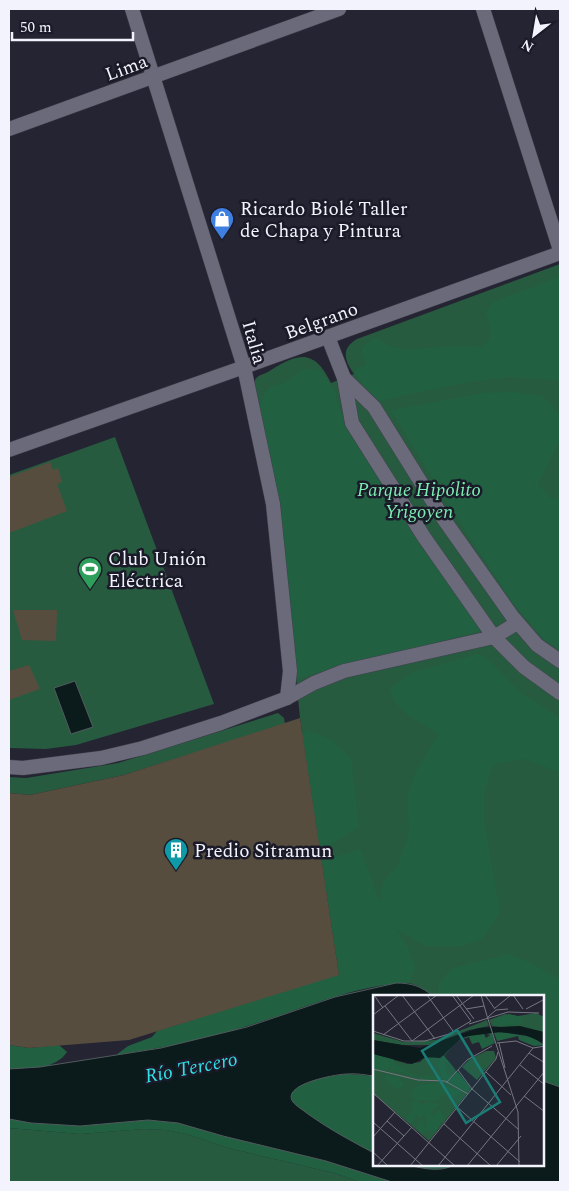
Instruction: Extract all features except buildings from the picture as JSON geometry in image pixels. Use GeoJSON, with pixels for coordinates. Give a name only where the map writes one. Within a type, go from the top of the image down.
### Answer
{"type":"FeatureCollection","features":[{"type":"Feature","properties":{"kind":"street","name":"Italia"},"geometry":{"type":"LineString","coordinates":[[132,9],[244,367],[273,504],[290,671],[287,698]]}},
{"type":"Feature","properties":{"kind":"street","name":"Lima"},"geometry":{"type":"LineString","coordinates":[[9,129],[339,9]]}},
{"type":"Feature","properties":{"kind":"street"},"geometry":{"type":"LineString","coordinates":[[483,9],[560,252]]}},
{"type":"Feature","properties":{"kind":"street","name":"Belgrano"},"geometry":{"type":"LineString","coordinates":[[9,450],[328,338],[560,252]]}},
{"type":"Feature","properties":{"kind":"street"},"geometry":{"type":"LineString","coordinates":[[328,338],[344,378],[352,423],[424,537],[494,637],[524,667],[560,693]]}},
{"type":"Feature","properties":{"kind":"street"},"geometry":{"type":"LineString","coordinates":[[344,378],[374,407],[445,521],[517,623],[537,645],[560,661]]}},
{"type":"Feature","properties":{"kind":"street"},"geometry":{"type":"LineString","coordinates":[[9,767],[23,768],[120,754],[221,723],[287,698],[314,683],[344,671],[494,637],[517,623]]}},
{"type":"Feature","properties":{"kind":"green space","name":"Parque Hipólito Yrigoyen"},"geometry":{"type":"Polygon","coordinates":[[[560,264],[560,1087],[544,1081],[544,995],[432,995],[418,986],[409,983],[339,975],[300,718],[279,507],[255,389],[255,380],[289,360],[300,357],[306,357],[315,361],[331,383],[354,374],[348,364],[346,351],[357,339],[560,264]]]}},
{"type":"Feature","properties":{"kind":"green space"},"geometry":{"type":"Polygon","coordinates":[[[560,277],[560,380],[509,377],[469,382],[382,400],[371,398],[355,374],[357,368],[366,365],[362,347],[376,338],[389,346],[406,350],[451,346],[481,347],[489,341],[490,328],[486,313],[493,302],[560,277]]]}},
{"type":"Feature","properties":{"kind":"green space"},"geometry":{"type":"Polygon","coordinates":[[[303,369],[320,370],[334,390],[345,426],[420,544],[482,630],[296,679],[259,409],[265,393],[271,386],[285,383],[303,369]]]}},
{"type":"Feature","properties":{"kind":"green space"},"geometry":{"type":"Polygon","coordinates":[[[512,392],[543,396],[560,415],[560,440],[538,484],[553,500],[560,498],[560,650],[544,639],[513,603],[454,513],[391,410],[483,393],[512,392]]]}},
{"type":"Feature","properties":{"kind":"green space","name":"Club Unión Eléctrica"},"geometry":{"type":"Polygon","coordinates":[[[115,437],[214,704],[76,745],[46,749],[9,748],[9,475],[115,437]]]}},
{"type":"Feature","properties":{"kind":"green space"},"geometry":{"type":"Polygon","coordinates":[[[477,654],[484,656],[522,694],[560,718],[560,772],[524,759],[494,764],[484,792],[484,822],[500,912],[482,939],[461,946],[426,946],[396,929],[408,947],[415,968],[409,983],[368,988],[347,993],[215,1035],[116,1055],[128,1046],[152,1037],[157,1031],[339,974],[302,734],[307,730],[330,739],[351,758],[359,827],[327,847],[329,859],[360,849],[380,903],[383,882],[398,865],[408,837],[407,799],[416,772],[439,734],[402,710],[392,696],[390,688],[411,673],[477,654]]]}},
{"type":"Feature","properties":{"kind":"green space"},"geometry":{"type":"Polygon","coordinates":[[[278,713],[284,718],[285,724],[124,775],[30,795],[9,793],[9,777],[26,778],[118,763],[278,713]]]}},
{"type":"Feature","properties":{"kind":"green space"},"geometry":{"type":"Polygon","coordinates":[[[508,954],[524,960],[560,979],[560,1087],[544,1081],[544,995],[439,995],[439,984],[451,969],[508,954]]]}},
{"type":"Feature","properties":{"kind":"green space"},"geometry":{"type":"Polygon","coordinates":[[[9,1045],[29,1048],[59,1045],[67,1052],[62,1058],[48,1065],[9,1069],[9,1045]]]}},
{"type":"Feature","properties":{"kind":"green space"},"geometry":{"type":"Polygon","coordinates":[[[347,1074],[373,1076],[373,1152],[315,1120],[303,1112],[291,1098],[292,1092],[297,1088],[314,1080],[347,1074]]]}},
{"type":"Feature","properties":{"kind":"green space"},"geometry":{"type":"Polygon","coordinates":[[[9,1119],[31,1123],[80,1126],[148,1120],[178,1123],[326,1161],[392,1182],[360,1182],[334,1173],[228,1148],[186,1134],[166,1130],[144,1129],[80,1134],[9,1128],[9,1119]]]}},
{"type":"Feature","properties":{"kind":"green space"},"geometry":{"type":"Polygon","coordinates":[[[9,1128],[80,1134],[144,1129],[166,1130],[186,1134],[228,1148],[334,1173],[360,1182],[9,1181],[9,1128]]]}},
{"type":"Feature","properties":{"kind":"green space"},"geometry":{"type":"Polygon","coordinates":[[[410,1166],[452,1166],[430,1170],[410,1166]]]}},
{"type":"Feature","properties":{"kind":"water"},"geometry":{"type":"Polygon","coordinates":[[[75,681],[93,727],[71,734],[54,688],[75,681]]]}},
{"type":"Feature","properties":{"kind":"water","name":"Río Tercero"},"geometry":{"type":"Polygon","coordinates":[[[396,983],[416,986],[432,995],[373,995],[373,1076],[341,1074],[311,1081],[295,1090],[291,1096],[293,1102],[300,1108],[324,1125],[373,1152],[373,1166],[414,1166],[443,1169],[451,1166],[544,1166],[544,1081],[560,1087],[560,1182],[392,1182],[326,1161],[178,1123],[148,1120],[80,1126],[31,1123],[9,1119],[9,1069],[40,1067],[161,1048],[247,1027],[335,997],[396,983]]]}},
{"type":"Feature","properties":{"kind":"place","name":"Ricardo Biolé Taller de Chapa y Pintura"},"geometry":{"type":"Point","coordinates":[222,240]}},
{"type":"Feature","properties":{"kind":"place","name":"Club Unión Eléctrica"},"geometry":{"type":"Point","coordinates":[90,590]}},
{"type":"Feature","properties":{"kind":"place","name":"Predio Sitramun"},"geometry":{"type":"Point","coordinates":[176,871]}}]}
